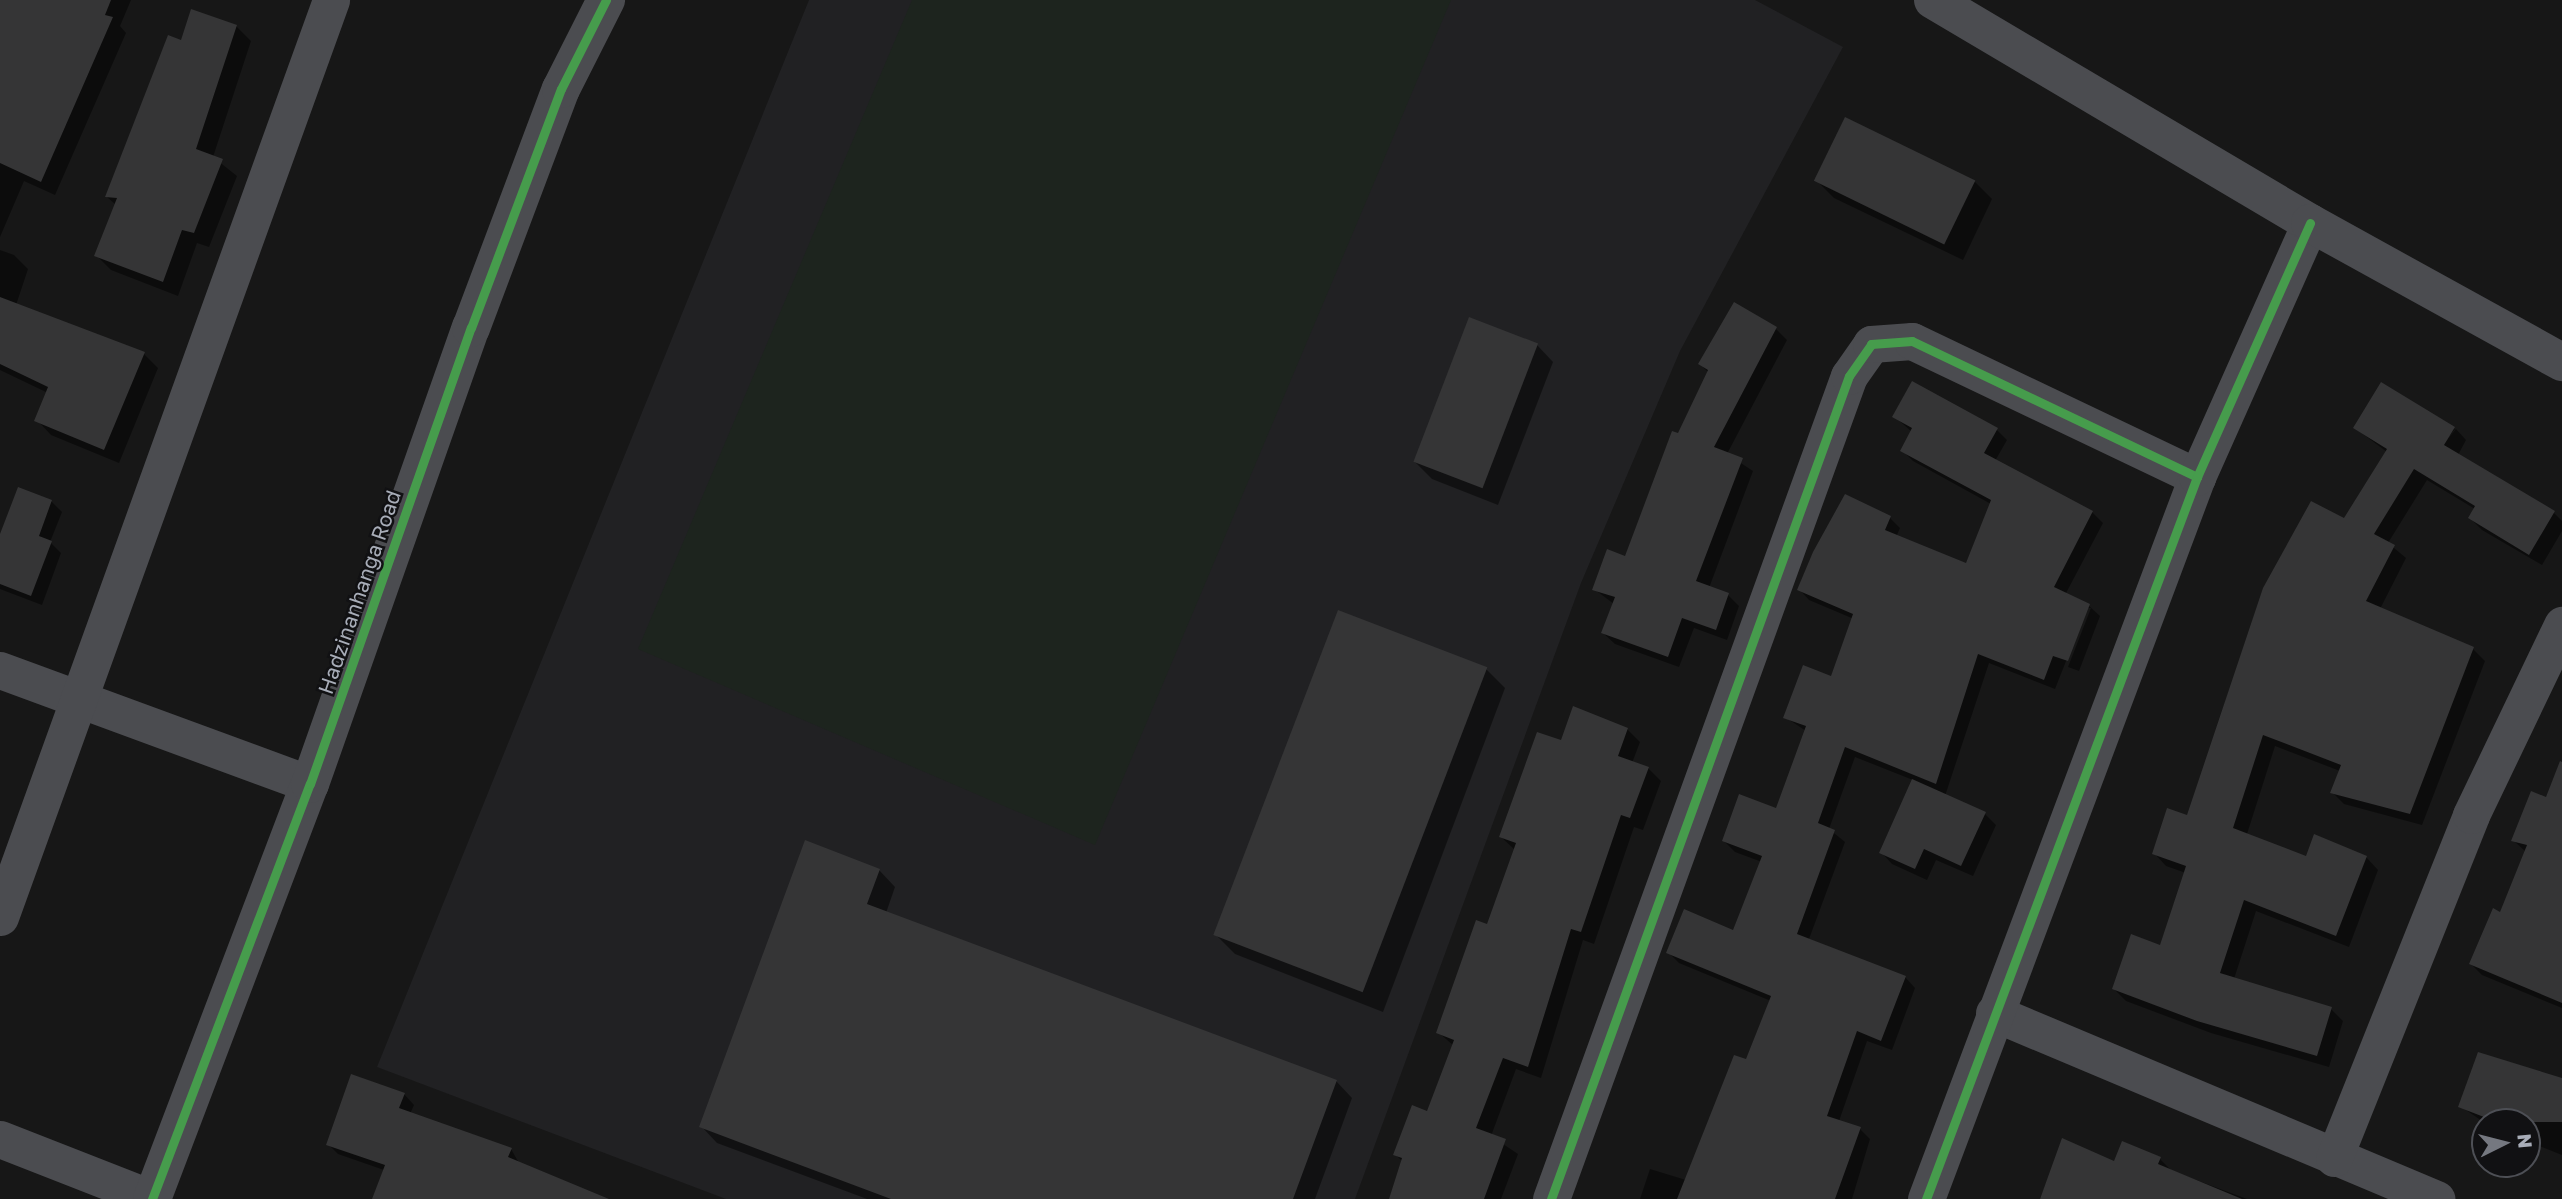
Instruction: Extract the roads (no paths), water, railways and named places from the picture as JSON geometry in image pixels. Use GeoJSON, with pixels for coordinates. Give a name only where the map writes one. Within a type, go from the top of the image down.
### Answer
{"type":"FeatureCollection","features":[{"type":"Feature","properties":{"kind":"street"},"geometry":{"type":"LineString","coordinates":[[0,917],[331,0]]}},
{"type":"Feature","properties":{"kind":"street","name":"Hadzinanhanga Road"},"geometry":{"type":"LineString","coordinates":[[152,1199],[310,784],[504,240],[561,89],[606,0]]}},
{"type":"Feature","properties":{"kind":"street"},"geometry":{"type":"LineString","coordinates":[[1933,0],[2311,223],[2562,362]]}},
{"type":"Feature","properties":{"kind":"street"},"geometry":{"type":"LineString","coordinates":[[1926,1199],[2197,477],[2311,223]]}},
{"type":"Feature","properties":{"kind":"street"},"geometry":{"type":"LineString","coordinates":[[1550,1199],[1849,376],[1871,344],[1912,341],[2197,477]]}},
{"type":"Feature","properties":{"kind":"street"},"geometry":{"type":"LineString","coordinates":[[2334,1158],[2471,815],[2562,625]]}},
{"type":"Feature","properties":{"kind":"street"},"geometry":{"type":"LineString","coordinates":[[0,670],[310,784]]}},
{"type":"Feature","properties":{"kind":"street"},"geometry":{"type":"LineString","coordinates":[[1994,1013],[2437,1199]]}},
{"type":"Feature","properties":{"kind":"street"},"geometry":{"type":"LineString","coordinates":[[0,1139],[152,1199]]}}]}
